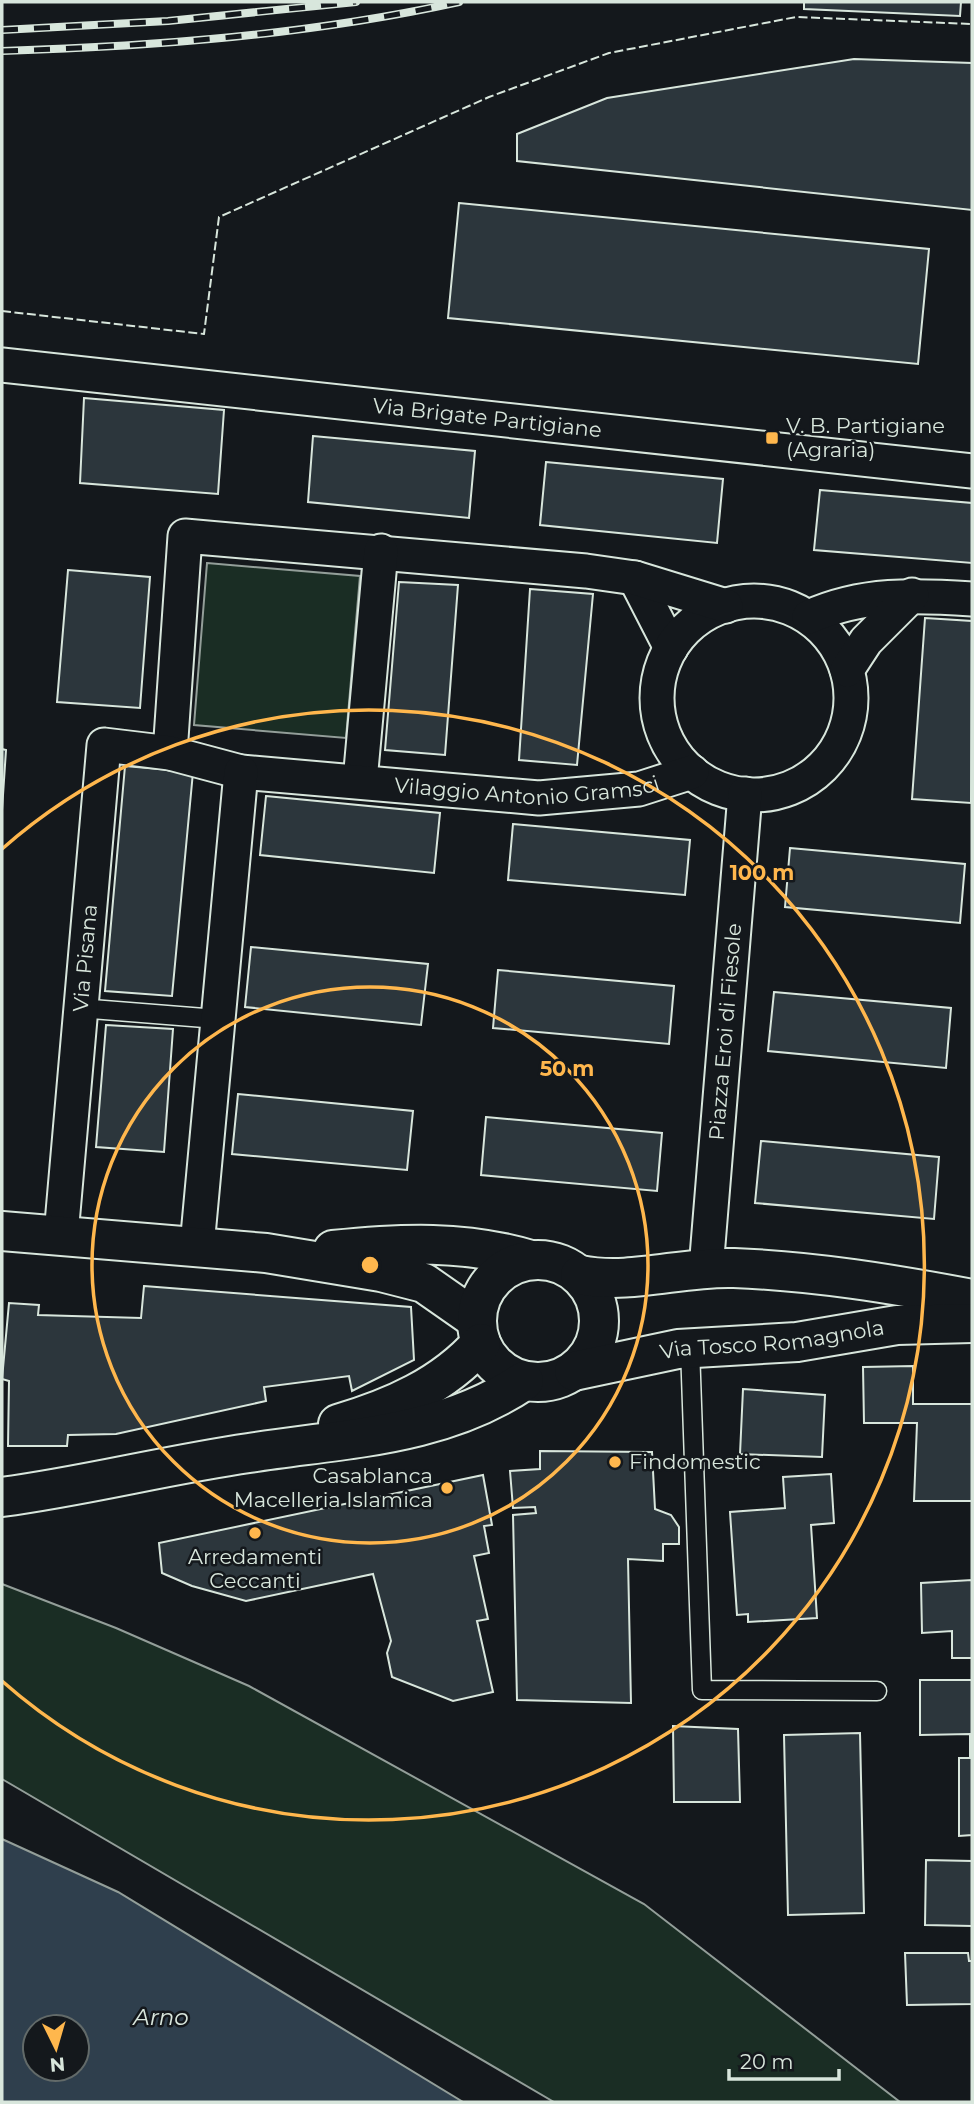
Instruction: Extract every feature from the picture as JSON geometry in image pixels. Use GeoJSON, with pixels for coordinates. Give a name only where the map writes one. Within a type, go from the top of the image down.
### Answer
{"type":"FeatureCollection","features":[{"type":"Feature","properties":{"kind":"main road"},"geometry":{"type":"LineString","coordinates":[[2,1231],[282,1255],[381,1272],[424,1283],[479,1331],[499,1369],[524,1381],[547,1382],[574,1371],[589,1356],[600,1328],[595,1298],[580,1275]]}},
{"type":"Feature","properties":{"kind":"main road"},"geometry":{"type":"LineString","coordinates":[[282,1255],[387,1245],[458,1244],[499,1250],[531,1260],[554,1262],[580,1275],[632,1278],[733,1268],[877,1281],[972,1299]]}},
{"type":"Feature","properties":{"kind":"main road"},"geometry":{"type":"LineString","coordinates":[[250,1452],[402,1401],[460,1365],[479,1331],[479,1303],[491,1282],[509,1268],[531,1260]]}},
{"type":"Feature","properties":{"kind":"main road","name":"Via Tosco Romagnola"},"geometry":{"type":"LineString","coordinates":[[574,1371],[624,1358],[690,1348],[797,1342],[923,1323],[972,1323]]}},
{"type":"Feature","properties":{"kind":"main road"},"geometry":{"type":"LineString","coordinates":[[2,1497],[131,1476],[250,1452],[299,1448],[408,1430],[459,1416],[524,1381]]}},
{"type":"Feature","properties":{"kind":"street","name":"Via Brigate Partigiane"},"geometry":{"type":"LineString","coordinates":[[2,365],[972,471]]}},
{"type":"Feature","properties":{"kind":"street"},"geometry":{"type":"LineString","coordinates":[[170,753],[185,536],[381,551],[635,578],[726,606]]}},
{"type":"Feature","properties":{"kind":"street"},"geometry":{"type":"LineString","coordinates":[[360,781],[381,551]]}},
{"type":"Feature","properties":{"kind":"street"},"geometry":{"type":"LineString","coordinates":[[635,578],[671,648]]}},
{"type":"Feature","properties":{"kind":"street"},"geometry":{"type":"LineString","coordinates":[[809,617],[855,602],[912,595],[972,599]]}},
{"type":"Feature","properties":{"kind":"street"},"geometry":{"type":"LineString","coordinates":[[848,670],[866,641],[912,595]]}},
{"type":"Feature","properties":{"kind":"street"},"geometry":{"type":"LineString","coordinates":[[765,601],[809,617],[832,640],[848,670],[851,694],[848,724],[828,761],[792,787],[769,793],[745,794],[718,788],[692,772],[665,737],[657,709],[660,674],[671,648],[696,620],[726,606],[765,601]]}},
{"type":"Feature","properties":{"kind":"street","name":"Via Pisana"},"geometry":{"type":"LineString","coordinates":[[61,1235],[104,745],[170,753]]}},
{"type":"Feature","properties":{"kind":"street","name":"Vilaggio Antonio Gramsci"},"geometry":{"type":"LineString","coordinates":[[170,753],[241,772],[562,798],[653,787],[692,772]]}},
{"type":"Feature","properties":{"kind":"street"},"geometry":{"type":"LineString","coordinates":[[197,1246],[241,772]]}},
{"type":"Feature","properties":{"kind":"street","name":"Piazza Eroi di Fiesole"},"geometry":{"type":"LineString","coordinates":[[706,1269],[745,794]]}},
{"type":"Feature","properties":{"kind":"lane"},"geometry":{"type":"LineString","coordinates":[[79,1008],[217,1019]]}},
{"type":"Feature","properties":{"kind":"lane"},"geometry":{"type":"LineString","coordinates":[[690,1348],[702,1690],[877,1691]]}},
{"type":"Feature","properties":{"kind":"green space"},"geometry":{"type":"Polygon","coordinates":[[[207,563],[360,576],[346,738],[194,725],[207,563]]]}},
{"type":"Feature","properties":{"kind":"green space"},"geometry":{"type":"Polygon","coordinates":[[[2,1584],[116,1628],[249,1686],[644,1904],[900,2102],[554,2102],[2,1779],[2,1584]]]}},
{"type":"Feature","properties":{"kind":"water","name":"Arno"},"geometry":{"type":"Polygon","coordinates":[[[2,1839],[118,1892],[463,2102],[2,2102],[2,1839]]]}},
{"type":"Feature","properties":{"kind":"building"},"geometry":{"type":"Polygon","coordinates":[[[804,2],[961,2],[960,16],[804,9],[804,2]]]}},
{"type":"Feature","properties":{"kind":"building"},"geometry":{"type":"Polygon","coordinates":[[[854,59],[972,63],[972,210],[517,161],[517,134],[607,98],[854,59]]]}},
{"type":"Feature","properties":{"kind":"building"},"geometry":{"type":"Polygon","coordinates":[[[459,203],[929,249],[918,364],[448,318],[459,203]]]}},
{"type":"Feature","properties":{"kind":"building"},"geometry":{"type":"Polygon","coordinates":[[[84,398],[224,410],[218,494],[80,483],[84,398]]]}},
{"type":"Feature","properties":{"kind":"building"},"geometry":{"type":"Polygon","coordinates":[[[313,436],[475,451],[469,518],[308,502],[313,436]]]}},
{"type":"Feature","properties":{"kind":"building"},"geometry":{"type":"Polygon","coordinates":[[[546,462],[723,479],[717,543],[540,525],[546,462]]]}},
{"type":"Feature","properties":{"kind":"building"},"geometry":{"type":"Polygon","coordinates":[[[820,490],[972,503],[972,563],[814,550],[820,490]]]}},
{"type":"Feature","properties":{"kind":"building"},"geometry":{"type":"Polygon","coordinates":[[[68,570],[150,577],[140,708],[57,702],[68,570]]]}},
{"type":"Feature","properties":{"kind":"building"},"geometry":{"type":"Polygon","coordinates":[[[399,582],[458,585],[445,755],[385,750],[399,582]]]}},
{"type":"Feature","properties":{"kind":"building"},"geometry":{"type":"Polygon","coordinates":[[[530,589],[593,594],[577,765],[519,760],[530,589]]]}},
{"type":"Feature","properties":{"kind":"building"},"geometry":{"type":"Polygon","coordinates":[[[925,618],[972,621],[971,803],[912,799],[925,618]]]}},
{"type":"Feature","properties":{"kind":"building"},"geometry":{"type":"Polygon","coordinates":[[[2,749],[6,750],[2,810],[2,749]]]}},
{"type":"Feature","properties":{"kind":"building"},"geometry":{"type":"Polygon","coordinates":[[[125,766],[193,772],[172,996],[105,991],[125,766]]]}},
{"type":"Feature","properties":{"kind":"building"},"geometry":{"type":"Polygon","coordinates":[[[266,796],[440,813],[434,873],[260,855],[266,796]]]}},
{"type":"Feature","properties":{"kind":"building"},"geometry":{"type":"Polygon","coordinates":[[[513,824],[690,840],[685,895],[508,880],[513,824]]]}},
{"type":"Feature","properties":{"kind":"building"},"geometry":{"type":"Polygon","coordinates":[[[790,848],[965,864],[960,923],[785,907],[790,848]]]}},
{"type":"Feature","properties":{"kind":"building"},"geometry":{"type":"Polygon","coordinates":[[[251,947],[428,964],[421,1025],[245,1007],[251,947]]]}},
{"type":"Feature","properties":{"kind":"building"},"geometry":{"type":"Polygon","coordinates":[[[498,970],[674,986],[669,1044],[493,1028],[498,970]]]}},
{"type":"Feature","properties":{"kind":"building"},"geometry":{"type":"Polygon","coordinates":[[[774,992],[951,1008],[946,1068],[768,1051],[774,992]]]}},
{"type":"Feature","properties":{"kind":"building"},"geometry":{"type":"Polygon","coordinates":[[[106,1025],[173,1029],[164,1152],[96,1147],[106,1025]]]}},
{"type":"Feature","properties":{"kind":"building"},"geometry":{"type":"Polygon","coordinates":[[[238,1094],[413,1111],[407,1170],[232,1154],[238,1094]]]}},
{"type":"Feature","properties":{"kind":"building"},"geometry":{"type":"Polygon","coordinates":[[[486,1117],[662,1133],[657,1191],[481,1175],[486,1117]]]}},
{"type":"Feature","properties":{"kind":"building"},"geometry":{"type":"Polygon","coordinates":[[[761,1141],[939,1157],[934,1219],[755,1203],[761,1141]]]}},
{"type":"Feature","properties":{"kind":"building"},"geometry":{"type":"Polygon","coordinates":[[[144,1286],[411,1307],[414,1360],[352,1391],[349,1376],[264,1387],[266,1401],[116,1434],[68,1435],[67,1446],[8,1446],[9,1381],[2,1379],[9,1303],[39,1305],[38,1315],[141,1318],[144,1286]]]}},
{"type":"Feature","properties":{"kind":"building"},"geometry":{"type":"Polygon","coordinates":[[[913,1366],[913,1404],[972,1404],[972,1501],[914,1501],[917,1423],[864,1423],[863,1367],[913,1366]]]}},
{"type":"Feature","properties":{"kind":"building"},"geometry":{"type":"Polygon","coordinates":[[[743,1389],[825,1395],[822,1457],[740,1454],[743,1389]]]}},
{"type":"Feature","properties":{"kind":"building"},"geometry":{"type":"Polygon","coordinates":[[[540,1451],[652,1452],[655,1509],[671,1515],[679,1527],[679,1544],[663,1544],[663,1561],[628,1559],[631,1703],[517,1700],[513,1515],[536,1513],[535,1507],[513,1508],[510,1471],[540,1469],[540,1451]]]}},
{"type":"Feature","properties":{"kind":"building"},"geometry":{"type":"Polygon","coordinates":[[[831,1474],[834,1523],[811,1525],[817,1618],[748,1622],[748,1614],[737,1615],[730,1512],[785,1508],[783,1477],[831,1474]]]}},
{"type":"Feature","properties":{"kind":"building"},"geometry":{"type":"Polygon","coordinates":[[[483,1475],[492,1525],[484,1526],[489,1553],[474,1556],[488,1619],[477,1621],[493,1692],[453,1701],[392,1677],[387,1653],[391,1641],[373,1574],[246,1601],[192,1586],[162,1573],[159,1543],[483,1475]]]}},
{"type":"Feature","properties":{"kind":"building"},"geometry":{"type":"Polygon","coordinates":[[[972,1580],[972,1658],[952,1658],[952,1631],[922,1633],[921,1583],[972,1580]]]}},
{"type":"Feature","properties":{"kind":"building"},"geometry":{"type":"Polygon","coordinates":[[[920,1680],[972,1680],[972,1835],[959,1836],[959,1758],[970,1758],[970,1734],[920,1735],[920,1680]]]}},
{"type":"Feature","properties":{"kind":"building"},"geometry":{"type":"Polygon","coordinates":[[[673,1726],[738,1729],[740,1802],[674,1802],[673,1726]]]}},
{"type":"Feature","properties":{"kind":"building"},"geometry":{"type":"Polygon","coordinates":[[[860,1733],[864,1913],[788,1915],[784,1735],[860,1733]]]}},
{"type":"Feature","properties":{"kind":"building"},"geometry":{"type":"Polygon","coordinates":[[[926,1860],[972,1861],[972,1926],[925,1925],[926,1860]]]}},
{"type":"Feature","properties":{"kind":"building"},"geometry":{"type":"Polygon","coordinates":[[[905,1953],[968,1953],[969,1961],[972,1961],[972,2004],[907,2005],[905,1953]]]}},
{"type":"Feature","properties":{"kind":"railway"},"geometry":{"type":"LineString","coordinates":[[2,30],[168,21],[356,2]]}},
{"type":"Feature","properties":{"kind":"railway"},"geometry":{"type":"LineString","coordinates":[[2,51],[118,46],[289,31],[459,2]]}},
{"type":"Feature","properties":{"kind":"fence"},"geometry":{"type":"LineString","coordinates":[[2,311],[204,334],[219,217],[489,97],[609,53],[796,17],[972,24]]}},
{"type":"Feature","properties":{"kind":"place","name":"V. B. Partigiane (Agraria)"},"geometry":{"type":"Point","coordinates":[772,438]}},
{"type":"Feature","properties":{"kind":"place","name":"Findomestic"},"geometry":{"type":"Point","coordinates":[615,1462]}},
{"type":"Feature","properties":{"kind":"place","name":"Casablanca Macelleria Islamica"},"geometry":{"type":"Point","coordinates":[447,1488]}},
{"type":"Feature","properties":{"kind":"place","name":"Arredamenti Ceccanti"},"geometry":{"type":"Point","coordinates":[255,1533]}}]}
